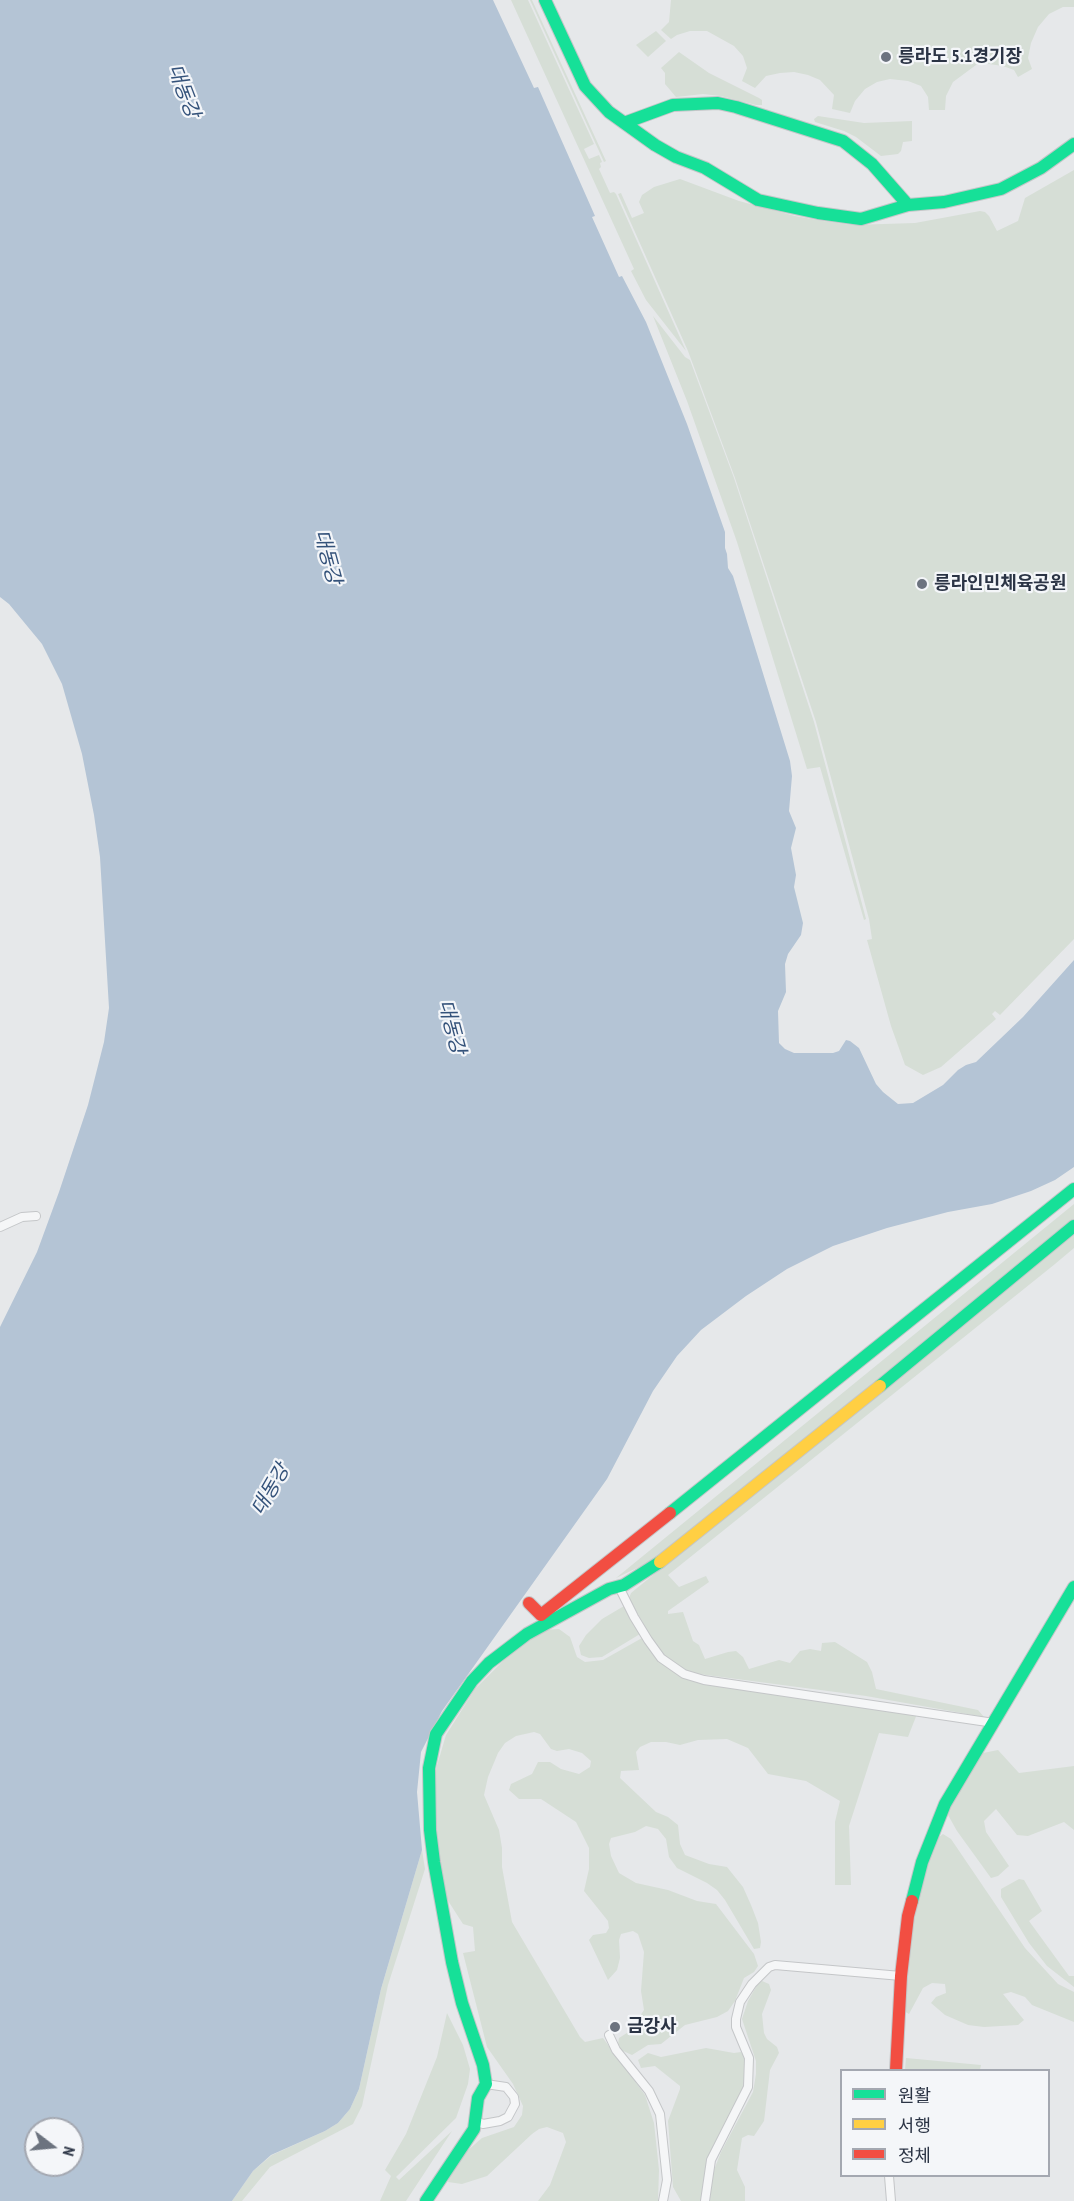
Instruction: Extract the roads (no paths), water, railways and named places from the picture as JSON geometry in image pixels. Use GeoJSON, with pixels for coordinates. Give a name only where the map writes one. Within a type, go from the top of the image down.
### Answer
{"type":"FeatureCollection","features":[{"type":"Feature","properties":{"kind":"street"},"geometry":{"type":"LineString","coordinates":[[545,0],[585,86],[609,112],[676,157],[705,168],[758,200],[818,213],[861,219],[908,205],[944,202],[1000,189],[1041,168],[1074,144]]}},
{"type":"Feature","properties":{"kind":"street"},"geometry":{"type":"LineString","coordinates":[[624,123],[673,105],[710,103],[736,107],[843,141],[872,164],[908,205]]}},
{"type":"Feature","properties":{"kind":"street"},"geometry":{"type":"LineString","coordinates":[[530,1603],[541,1615],[602,1569],[1074,1189]]}},
{"type":"Feature","properties":{"kind":"street"},"geometry":{"type":"LineString","coordinates":[[0,1227],[22,1217],[36,1216]]}},
{"type":"Feature","properties":{"kind":"street"},"geometry":{"type":"LineString","coordinates":[[426,2201],[474,2129],[478,2098],[486,2084],[483,2065],[462,2003],[452,1962],[434,1862],[430,1830],[429,1768],[436,1734],[472,1681],[489,1664],[537,1628],[578,1605],[619,1587],[657,1565],[1074,1226]]}},
{"type":"Feature","properties":{"kind":"street"},"geometry":{"type":"LineString","coordinates":[[619,1587],[634,1617],[661,1658],[684,1674],[704,1680],[994,1723]]}},
{"type":"Feature","properties":{"kind":"street"},"geometry":{"type":"LineString","coordinates":[[896,2069],[901,1976],[908,1916],[922,1862],[945,1804],[1074,1587]]}},
{"type":"Feature","properties":{"kind":"street"},"geometry":{"type":"LineString","coordinates":[[705,2201],[711,2160],[748,2087],[749,2058],[736,2027],[736,2019],[740,2002],[752,1984],[769,1968],[776,1965],[901,1976]]}},
{"type":"Feature","properties":{"kind":"street"},"geometry":{"type":"LineString","coordinates":[[609,2035],[616,2050],[649,2091],[660,2114],[667,2180],[663,2201]]}},
{"type":"Feature","properties":{"kind":"street"},"geometry":{"type":"LineString","coordinates":[[476,2121],[483,2124],[508,2118],[515,2104],[514,2097],[506,2087],[486,2084]]}},
{"type":"Feature","properties":{"kind":"street"},"geometry":{"type":"LineString","coordinates":[[890,2177],[891,2201]]}},
{"type":"Feature","properties":{"kind":"water","name":"대동강"},"geometry":{"type":"Polygon","coordinates":[[[0,0],[493,0],[534,88],[538,87],[595,216],[592,217],[619,277],[622,276],[646,322],[687,424],[725,532],[728,568],[733,576],[790,761],[792,776],[789,811],[796,828],[791,848],[796,875],[794,887],[803,923],[801,935],[788,954],[785,964],[786,992],[778,1011],[779,1043],[794,1053],[833,1053],[839,1051],[846,1040],[850,1041],[859,1048],[876,1084],[883,1092],[898,1104],[913,1103],[943,1085],[958,1070],[976,1062],[1023,1017],[1074,960],[1074,1167],[1055,1180],[1031,1191],[992,1204],[948,1212],[887,1228],[833,1246],[787,1269],[746,1296],[701,1330],[677,1356],[653,1391],[607,1479],[442,1711],[421,1752],[417,1792],[422,1850],[381,1989],[359,2089],[350,2109],[338,2123],[325,2131],[271,2155],[253,2171],[232,2201],[0,2201],[0,1327],[37,1252],[59,1192],[88,1105],[104,1042],[109,1008],[100,857],[82,754],[62,684],[42,644],[9,604],[0,597],[0,0]]]}},
{"type":"Feature","properties":{"kind":"place","name":"릉라도 5.1경기장"},"geometry":{"type":"Point","coordinates":[886,57]}},
{"type":"Feature","properties":{"kind":"place","name":"릉라인민체육공원"},"geometry":{"type":"Point","coordinates":[922,584]}},
{"type":"Feature","properties":{"kind":"place","name":"금강사"},"geometry":{"type":"Point","coordinates":[615,2027]}}]}
